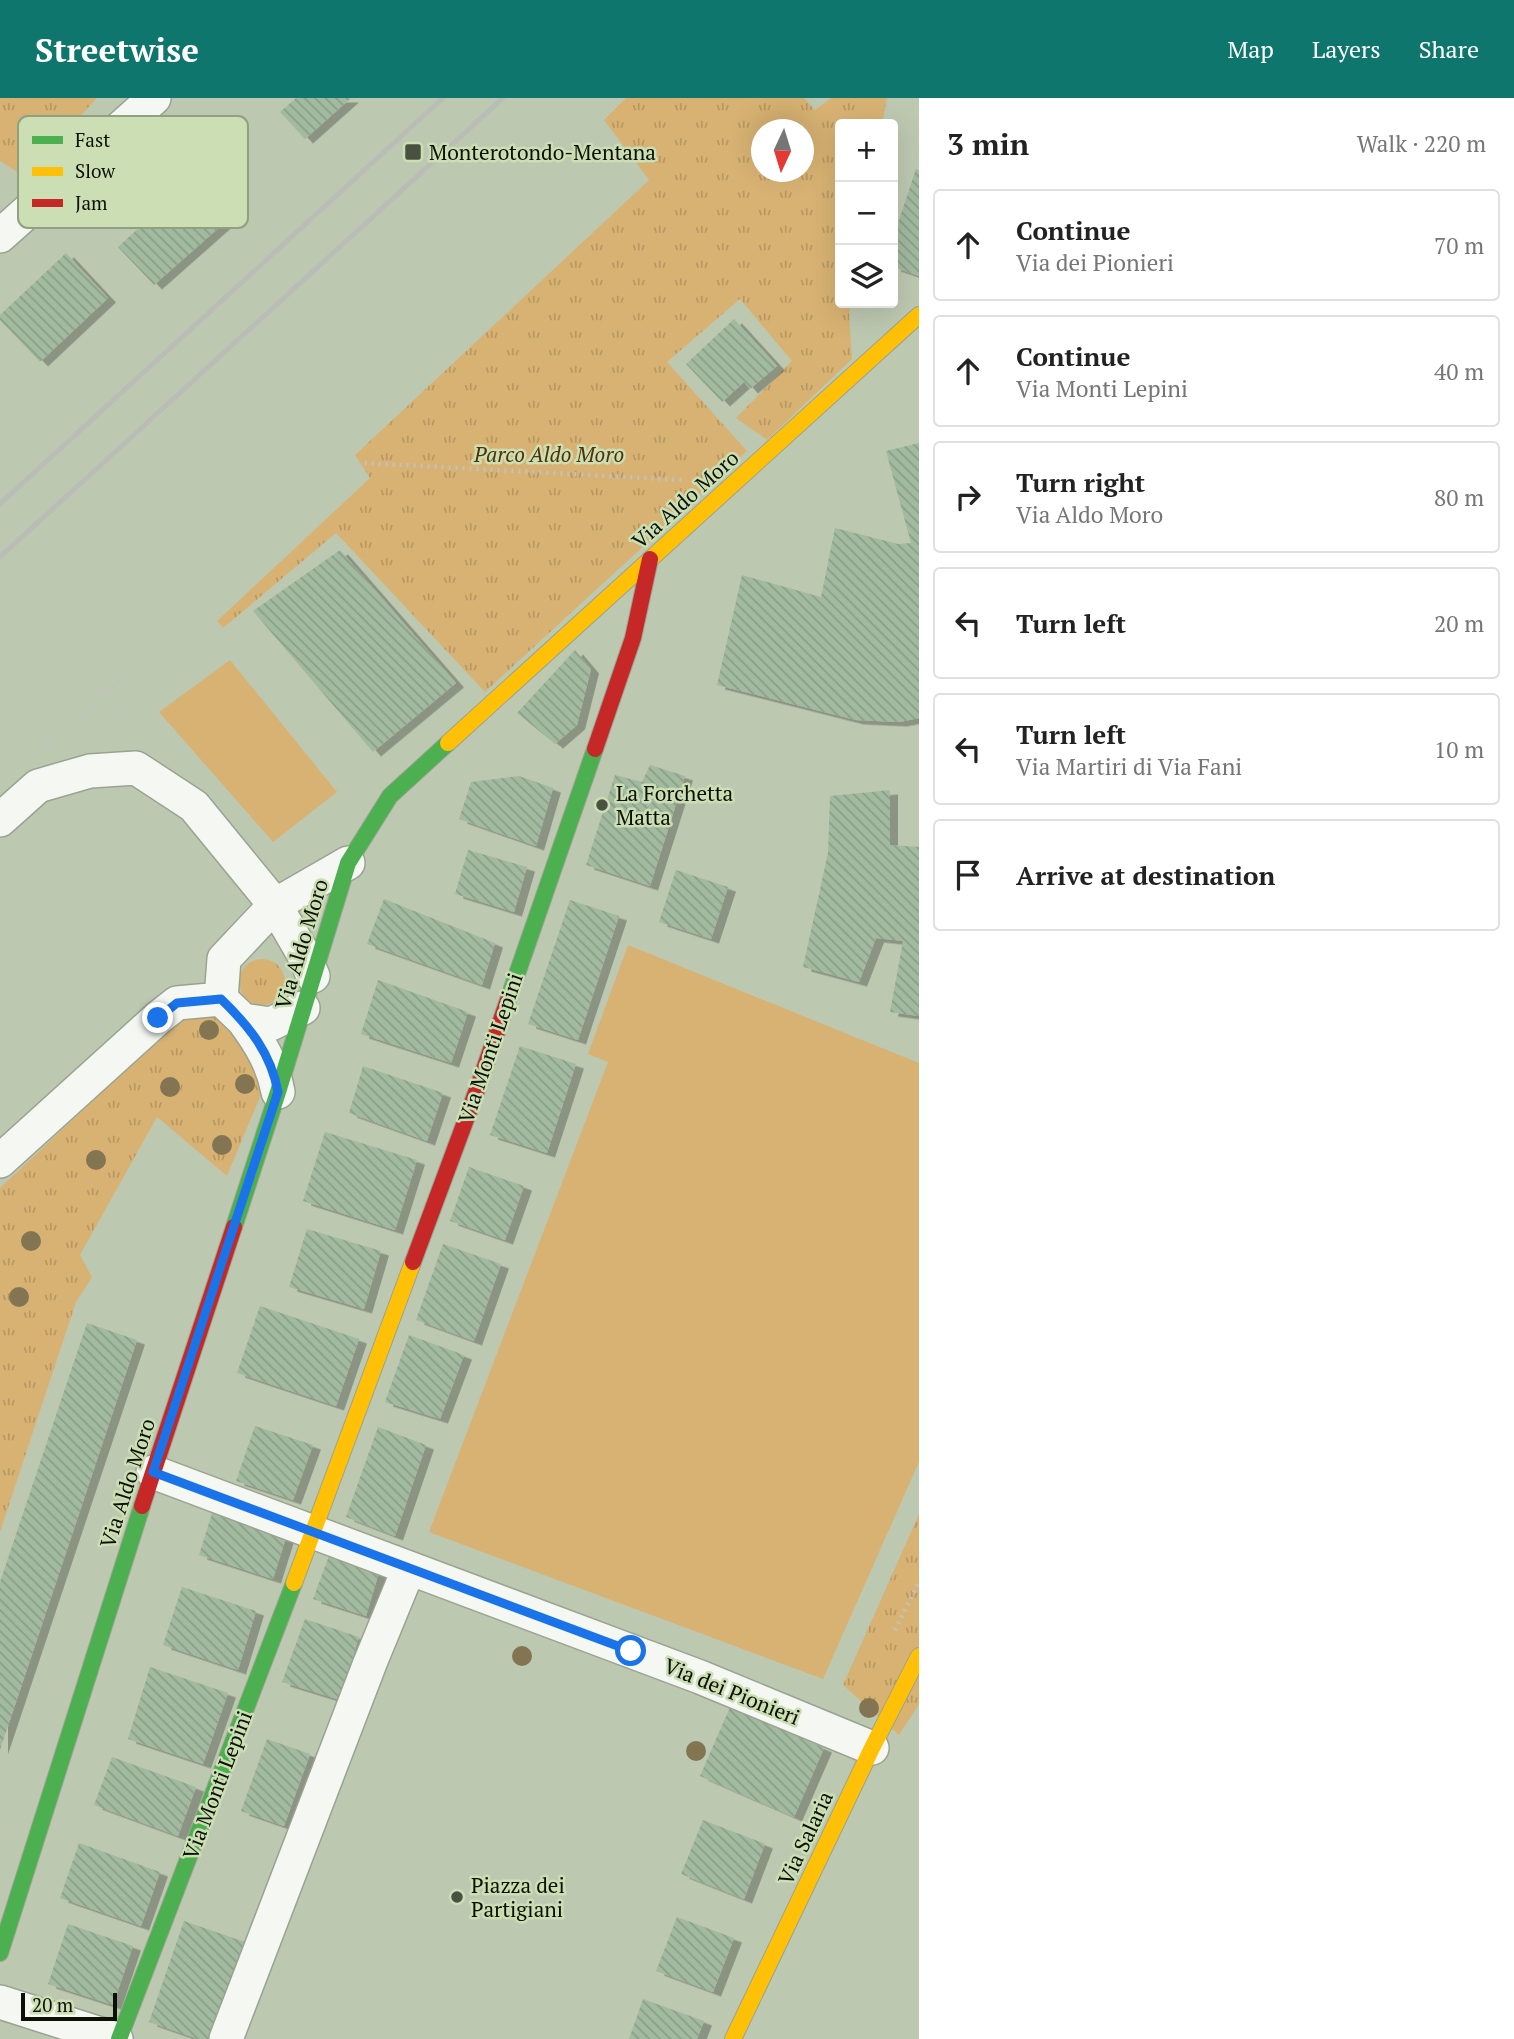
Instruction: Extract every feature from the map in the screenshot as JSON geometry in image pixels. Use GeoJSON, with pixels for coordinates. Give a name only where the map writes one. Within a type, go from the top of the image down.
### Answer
{"type":"FeatureCollection","features":[{"type":"Feature","properties":{"kind":"street"},"geometry":{"type":"LineString","coordinates":[[134,116],[154,98]]}},
{"type":"Feature","properties":{"kind":"street"},"geometry":{"type":"LineString","coordinates":[[0,236],[18,220]]}},
{"type":"Feature","properties":{"kind":"street","name":"Via Aldo Moro"},"geometry":{"type":"LineString","coordinates":[[0,1954],[153,1472],[278,1092],[348,863],[390,796],[919,315]]}},
{"type":"Feature","properties":{"kind":"street","name":"Via Monti Lepini"},"geometry":{"type":"LineString","coordinates":[[118,2039],[270,1649],[478,1087],[633,638],[650,559]]}},
{"type":"Feature","properties":{"kind":"street"},"geometry":{"type":"LineString","coordinates":[[0,820],[38,786],[90,771],[136,768],[194,806],[275,905],[313,976]]}},
{"type":"Feature","properties":{"kind":"street"},"geometry":{"type":"LineString","coordinates":[[278,1092],[275,1072],[261,1045],[232,1010],[224,958],[275,905],[348,863]]}},
{"type":"Feature","properties":{"kind":"street"},"geometry":{"type":"LineString","coordinates":[[0,1160],[177,1003],[232,1010],[271,1024],[303,1008]]}},
{"type":"Feature","properties":{"kind":"street"},"geometry":{"type":"LineString","coordinates":[[153,1472],[313,1531]]}},
{"type":"Feature","properties":{"kind":"street","name":"Via dei Pionieri"},"geometry":{"type":"LineString","coordinates":[[313,1531],[700,1677],[872,1748]]}},
{"type":"Feature","properties":{"kind":"street"},"geometry":{"type":"LineString","coordinates":[[226,2039],[365,1676],[410,1568]]}},
{"type":"Feature","properties":{"kind":"street","name":"Via Salaria"},"geometry":{"type":"LineString","coordinates":[[733,2039],[919,1656]]}},
{"type":"Feature","properties":{"kind":"street"},"geometry":{"type":"LineString","coordinates":[[0,2002],[118,2039]]}},
{"type":"Feature","properties":{"kind":"path"},"geometry":{"type":"LineString","coordinates":[[351,466],[365,463],[697,480],[715,500]]}},
{"type":"Feature","properties":{"kind":"path"},"geometry":{"type":"LineString","coordinates":[[107,692],[126,674]]}},
{"type":"Feature","properties":{"kind":"green space"},"geometry":{"type":"Polygon","coordinates":[[[0,98],[97,98],[81,116],[18,116],[18,173],[0,161],[0,98]]]}},
{"type":"Feature","properties":{"kind":"green space","name":"Parco Aldo Moro"},"geometry":{"type":"Polygon","coordinates":[[[626,98],[804,98],[815,110],[831,98],[887,98],[883,119],[835,119],[835,308],[850,308],[852,359],[767,440],[736,418],[792,361],[740,299],[667,362],[747,451],[485,692],[336,533],[223,628],[217,621],[370,478],[355,455],[649,180],[604,120],[626,98]]]}},
{"type":"Feature","properties":{"kind":"green space"},"geometry":{"type":"Polygon","coordinates":[[[230,660],[337,792],[273,842],[159,712],[230,660]]]}},
{"type":"Feature","properties":{"kind":"green space"},"geometry":{"type":"Polygon","coordinates":[[[628,945],[919,1063],[919,1462],[823,1679],[429,1532],[608,1062],[588,1054],[628,945]]]}},
{"type":"Feature","properties":{"kind":"green space"},"geometry":{"type":"Polygon","coordinates":[[[262,959],[278,966],[285,982],[278,998],[262,1005],[246,998],[239,982],[246,966],[262,959]]]}},
{"type":"Feature","properties":{"kind":"green space"},"geometry":{"type":"Polygon","coordinates":[[[219,1007],[269,1075],[227,1176],[157,1117],[80,1255],[92,1277],[76,1302],[0,1532],[0,1188],[182,1017],[219,1007]]]}},
{"type":"Feature","properties":{"kind":"green space"},"geometry":{"type":"Polygon","coordinates":[[[919,1514],[919,1704],[899,1735],[843,1685],[919,1514]]]}},
{"type":"Feature","properties":{"kind":"building"},"geometry":{"type":"Polygon","coordinates":[[[296,98],[351,98],[305,139],[280,112],[296,98]]]}},
{"type":"Feature","properties":{"kind":"building"},"geometry":{"type":"Polygon","coordinates":[[[916,169],[919,170],[919,276],[898,269],[898,223],[916,169]]]}},
{"type":"Feature","properties":{"kind":"building"},"geometry":{"type":"Polygon","coordinates":[[[139,228],[218,228],[154,285],[118,247],[139,228]]]}},
{"type":"Feature","properties":{"kind":"building"},"geometry":{"type":"Polygon","coordinates":[[[66,253],[108,298],[40,362],[0,320],[0,315],[66,253]]]}},
{"type":"Feature","properties":{"kind":"building"},"geometry":{"type":"Polygon","coordinates":[[[734,319],[777,366],[750,389],[744,382],[722,402],[686,364],[734,319]]]}},
{"type":"Feature","properties":{"kind":"building"},"geometry":{"type":"Polygon","coordinates":[[[919,443],[919,718],[899,722],[856,720],[717,685],[742,575],[821,597],[835,528],[898,544],[911,543],[886,451],[919,443]]]}},
{"type":"Feature","properties":{"kind":"building"},"geometry":{"type":"Polygon","coordinates":[[[340,550],[456,683],[373,752],[253,611],[340,550]]]}},
{"type":"Feature","properties":{"kind":"building"},"geometry":{"type":"Polygon","coordinates":[[[575,650],[591,669],[577,725],[555,744],[517,713],[575,650]]]}},
{"type":"Feature","properties":{"kind":"building"},"geometry":{"type":"Polygon","coordinates":[[[650,765],[685,776],[650,886],[586,865],[615,775],[642,782],[650,765]]]}},
{"type":"Feature","properties":{"kind":"building"},"geometry":{"type":"Polygon","coordinates":[[[519,776],[553,788],[536,846],[459,819],[471,782],[519,776]]]}},
{"type":"Feature","properties":{"kind":"building"},"geometry":{"type":"Polygon","coordinates":[[[890,790],[890,845],[919,847],[919,1016],[890,1012],[903,941],[876,938],[859,982],[803,967],[828,853],[830,796],[890,790]]]}},
{"type":"Feature","properties":{"kind":"building"},"geometry":{"type":"Polygon","coordinates":[[[468,850],[527,867],[514,912],[455,894],[468,850]]]}},
{"type":"Feature","properties":{"kind":"building"},"geometry":{"type":"Polygon","coordinates":[[[676,870],[728,887],[711,939],[659,922],[676,870]]]}},
{"type":"Feature","properties":{"kind":"building"},"geometry":{"type":"Polygon","coordinates":[[[384,899],[495,943],[482,985],[367,944],[384,899]]]}},
{"type":"Feature","properties":{"kind":"building"},"geometry":{"type":"Polygon","coordinates":[[[570,900],[619,916],[578,1040],[528,1024],[570,900]]]}},
{"type":"Feature","properties":{"kind":"building"},"geometry":{"type":"Polygon","coordinates":[[[378,980],[468,1012],[451,1063],[361,1034],[378,980]]]}},
{"type":"Feature","properties":{"kind":"building"},"geometry":{"type":"Polygon","coordinates":[[[520,1046],[576,1064],[547,1153],[490,1135],[520,1046]]]}},
{"type":"Feature","properties":{"kind":"building"},"geometry":{"type":"Polygon","coordinates":[[[363,1066],[443,1093],[427,1141],[349,1113],[363,1066]]]}},
{"type":"Feature","properties":{"kind":"building"},"geometry":{"type":"Polygon","coordinates":[[[325,1132],[417,1160],[395,1230],[303,1201],[325,1132]]]}},
{"type":"Feature","properties":{"kind":"building"},"geometry":{"type":"Polygon","coordinates":[[[469,1167],[524,1186],[505,1240],[450,1221],[469,1167]]]}},
{"type":"Feature","properties":{"kind":"building"},"geometry":{"type":"Polygon","coordinates":[[[307,1229],[381,1251],[364,1309],[289,1287],[307,1229]]]}},
{"type":"Feature","properties":{"kind":"building"},"geometry":{"type":"Polygon","coordinates":[[[443,1244],[501,1264],[474,1341],[416,1320],[443,1244]]]}},
{"type":"Feature","properties":{"kind":"building"},"geometry":{"type":"Polygon","coordinates":[[[260,1306],[359,1339],[336,1406],[237,1373],[260,1306]]]}},
{"type":"Feature","properties":{"kind":"building"},"geometry":{"type":"Polygon","coordinates":[[[87,1323],[137,1340],[0,1750],[0,1582],[87,1323]]]}},
{"type":"Feature","properties":{"kind":"building"},"geometry":{"type":"Polygon","coordinates":[[[409,1335],[464,1355],[440,1419],[385,1402],[409,1335]]]}},
{"type":"Feature","properties":{"kind":"building"},"geometry":{"type":"Polygon","coordinates":[[[255,1426],[313,1445],[293,1500],[236,1481],[255,1426]]]}},
{"type":"Feature","properties":{"kind":"building"},"geometry":{"type":"Polygon","coordinates":[[[378,1427],[426,1445],[395,1536],[346,1517],[378,1427]]]}},
{"type":"Feature","properties":{"kind":"building"},"geometry":{"type":"Polygon","coordinates":[[[214,1507],[288,1531],[273,1579],[199,1555],[214,1507]]]}},
{"type":"Feature","properties":{"kind":"building"},"geometry":{"type":"Polygon","coordinates":[[[330,1553],[380,1569],[366,1616],[313,1599],[330,1553]]]}},
{"type":"Feature","properties":{"kind":"building"},"geometry":{"type":"Polygon","coordinates":[[[182,1587],[256,1611],[238,1670],[163,1645],[182,1587]]]}},
{"type":"Feature","properties":{"kind":"building"},"geometry":{"type":"Polygon","coordinates":[[[305,1619],[359,1637],[340,1700],[282,1682],[305,1619]]]}},
{"type":"Feature","properties":{"kind":"building"},"geometry":{"type":"Polygon","coordinates":[[[150,1667],[228,1693],[203,1764],[128,1739],[150,1667]]]}},
{"type":"Feature","properties":{"kind":"building"},"geometry":{"type":"Polygon","coordinates":[[[730,1707],[824,1748],[794,1817],[700,1776],[730,1707]]]}},
{"type":"Feature","properties":{"kind":"building"},"geometry":{"type":"Polygon","coordinates":[[[267,1739],[310,1754],[284,1826],[241,1811],[267,1739]]]}},
{"type":"Feature","properties":{"kind":"building"},"geometry":{"type":"Polygon","coordinates":[[[112,1757],[196,1787],[178,1836],[94,1805],[112,1757]]]}},
{"type":"Feature","properties":{"kind":"building"},"geometry":{"type":"Polygon","coordinates":[[[703,1820],[765,1844],[744,1899],[681,1874],[703,1820]]]}},
{"type":"Feature","properties":{"kind":"building"},"geometry":{"type":"Polygon","coordinates":[[[79,1843],[160,1872],[141,1926],[60,1898],[79,1843]]]}},
{"type":"Feature","properties":{"kind":"building"},"geometry":{"type":"Polygon","coordinates":[[[677,1917],[734,1938],[713,1992],[656,1971],[677,1917]]]}},
{"type":"Feature","properties":{"kind":"building"},"geometry":{"type":"Polygon","coordinates":[[[184,1921],[245,1942],[212,2039],[198,2039],[149,2022],[184,1921]]]}},
{"type":"Feature","properties":{"kind":"building"},"geometry":{"type":"Polygon","coordinates":[[[68,1924],[133,1946],[113,2005],[48,1984],[68,1924]]]}},
{"type":"Feature","properties":{"kind":"building"},"geometry":{"type":"Polygon","coordinates":[[[643,1999],[704,2021],[697,2039],[629,2039],[643,1999]]]}},
{"type":"Feature","properties":{"kind":"railway"},"geometry":{"type":"LineString","coordinates":[[0,504],[443,98]]}},
{"type":"Feature","properties":{"kind":"railway"},"geometry":{"type":"LineString","coordinates":[[0,557],[503,98]]}},
{"type":"Feature","properties":{"kind":"traffic: fast"},"geometry":{"type":"LineString","coordinates":[[234,1227],[348,863],[390,796],[448,743]]}},
{"type":"Feature","properties":{"kind":"traffic: fast"},"geometry":{"type":"LineString","coordinates":[[509,997],[595,749]]}},
{"type":"Feature","properties":{"kind":"traffic: fast"},"geometry":{"type":"LineString","coordinates":[[0,1953],[142,1506]]}},
{"type":"Feature","properties":{"kind":"traffic: fast"},"geometry":{"type":"LineString","coordinates":[[119,2039],[294,1583]]}},
{"type":"Feature","properties":{"kind":"traffic: slow"},"geometry":{"type":"LineString","coordinates":[[448,743],[919,315]]}},
{"type":"Feature","properties":{"kind":"traffic: slow"},"geometry":{"type":"LineString","coordinates":[[294,1583],[413,1262]]}},
{"type":"Feature","properties":{"kind":"traffic: slow"},"geometry":{"type":"LineString","coordinates":[[733,2039],[919,1656]]}},
{"type":"Feature","properties":{"kind":"traffic: jam"},"geometry":{"type":"LineString","coordinates":[[595,749],[633,638],[650,559]]}},
{"type":"Feature","properties":{"kind":"traffic: jam"},"geometry":{"type":"LineString","coordinates":[[413,1262],[509,997]]}},
{"type":"Feature","properties":{"kind":"traffic: jam"},"geometry":{"type":"LineString","coordinates":[[142,1506],[234,1227]]}},
{"type":"Feature","properties":{"kind":"place","name":"Monterotondo-Mentana"},"geometry":{"type":"Point","coordinates":[413,152]}},
{"type":"Feature","properties":{"kind":"place","name":"La Forchetta Matta"},"geometry":{"type":"Point","coordinates":[602,805]}},
{"type":"Feature","properties":{"kind":"place","name":"Piazza dei Partigiani"},"geometry":{"type":"Point","coordinates":[457,1897]}},
{"type":"Feature","properties":{"kind":"route"},"geometry":{"type":"LineString","coordinates":[[158,1018],[177,1003],[221,999],[243,1020],[261,1045],[275,1072],[278,1092],[153,1472],[631,1651]]}}]}
